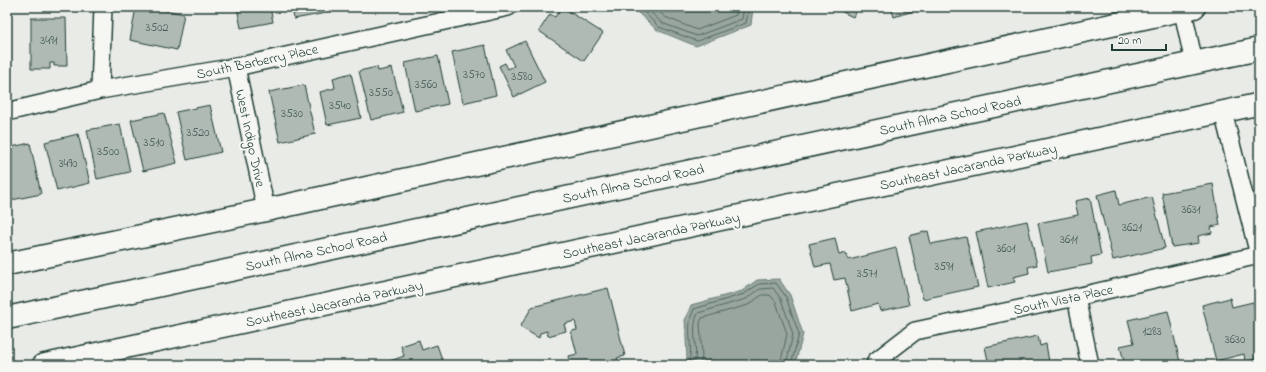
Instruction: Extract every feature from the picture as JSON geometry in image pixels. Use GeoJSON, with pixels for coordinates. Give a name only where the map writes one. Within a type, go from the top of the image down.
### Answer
{"type":"FeatureCollection","features":[{"type":"Feature","properties":{"kind":"main road"},"geometry":{"type":"LineString","coordinates":[[7,264],[266,210],[1186,8]]}},
{"type":"Feature","properties":{"kind":"main road","name":"South Alma School Road"},"geometry":{"type":"LineString","coordinates":[[7,318],[1259,49]]}},
{"type":"Feature","properties":{"kind":"street"},"geometry":{"type":"LineString","coordinates":[[100,90],[103,7]]}},
{"type":"Feature","properties":{"kind":"street","name":"South Barberry Place"},"geometry":{"type":"LineString","coordinates":[[7,109],[11,112],[100,90],[236,67],[508,7]]}},
{"type":"Feature","properties":{"kind":"street"},"geometry":{"type":"LineString","coordinates":[[1186,8],[1194,63]]}},
{"type":"Feature","properties":{"kind":"street","name":"West Indigo Drive"},"geometry":{"type":"LineString","coordinates":[[236,67],[266,210]]}},
{"type":"Feature","properties":{"kind":"street","name":"Southeast Jacaranda Parkway"},"geometry":{"type":"LineString","coordinates":[[43,365],[1259,104]]}},
{"type":"Feature","properties":{"kind":"street"},"geometry":{"type":"LineString","coordinates":[[1223,112],[1259,255]]}},
{"type":"Feature","properties":{"kind":"street","name":"South Vista Place"},"geometry":{"type":"LineString","coordinates":[[876,361],[915,331],[1076,298],[1259,255]]}},
{"type":"Feature","properties":{"kind":"street"},"geometry":{"type":"LineString","coordinates":[[1076,298],[1090,365]]}},
{"type":"Feature","properties":{"kind":"water"},"geometry":{"type":"Polygon","coordinates":[[[635,7],[753,7],[751,25],[696,46],[657,30],[636,11],[635,7]]]}},
{"type":"Feature","properties":{"kind":"water"},"geometry":{"type":"Polygon","coordinates":[[[779,279],[790,295],[803,334],[795,365],[684,365],[687,358],[685,320],[691,305],[742,291],[757,280],[779,279]]]}},
{"type":"Feature","properties":{"kind":"building"},"geometry":{"type":"Polygon","coordinates":[[[136,7],[150,7],[184,14],[177,50],[130,40],[136,7]]]}},
{"type":"Feature","properties":{"kind":"building"},"geometry":{"type":"Polygon","coordinates":[[[237,7],[270,7],[273,22],[241,28],[237,7]]]}},
{"type":"Feature","properties":{"kind":"building"},"geometry":{"type":"Polygon","coordinates":[[[292,7],[325,7],[326,13],[294,19],[292,7]]]}},
{"type":"Feature","properties":{"kind":"building"},"geometry":{"type":"Polygon","coordinates":[[[338,7],[355,7],[339,10],[338,7]]]}},
{"type":"Feature","properties":{"kind":"building"},"geometry":{"type":"Polygon","coordinates":[[[562,7],[603,33],[584,61],[539,31],[550,14],[555,17],[562,7]]]}},
{"type":"Feature","properties":{"kind":"building"},"geometry":{"type":"Polygon","coordinates":[[[832,7],[858,7],[853,17],[832,7]]]}},
{"type":"Feature","properties":{"kind":"building"},"geometry":{"type":"Polygon","coordinates":[[[891,7],[926,7],[894,17],[891,7]]]}},
{"type":"Feature","properties":{"kind":"building"},"geometry":{"type":"Polygon","coordinates":[[[31,18],[66,18],[67,66],[54,66],[54,63],[50,63],[50,69],[31,69],[31,18]]]}},
{"type":"Feature","properties":{"kind":"building"},"geometry":{"type":"Polygon","coordinates":[[[525,41],[545,82],[514,97],[499,66],[505,63],[508,69],[514,66],[506,50],[525,41]]]}},
{"type":"Feature","properties":{"kind":"building"},"geometry":{"type":"Polygon","coordinates":[[[485,45],[496,95],[463,103],[452,52],[485,45]]]}},
{"type":"Feature","properties":{"kind":"building"},"geometry":{"type":"Polygon","coordinates":[[[438,56],[448,104],[415,111],[405,63],[438,56]]]}},
{"type":"Feature","properties":{"kind":"building"},"geometry":{"type":"Polygon","coordinates":[[[377,67],[378,71],[392,68],[403,112],[371,120],[359,71],[377,67]]]}},
{"type":"Feature","properties":{"kind":"building"},"geometry":{"type":"Polygon","coordinates":[[[351,73],[361,118],[327,125],[320,92],[335,88],[333,78],[351,73]]]}},
{"type":"Feature","properties":{"kind":"building"},"geometry":{"type":"Polygon","coordinates":[[[304,85],[315,134],[280,142],[269,92],[304,85]]]}},
{"type":"Feature","properties":{"kind":"building"},"geometry":{"type":"Polygon","coordinates":[[[210,105],[221,152],[187,160],[176,112],[210,105]]]}},
{"type":"Feature","properties":{"kind":"building"},"geometry":{"type":"Polygon","coordinates":[[[164,113],[177,163],[143,171],[131,120],[164,113]]]}},
{"type":"Feature","properties":{"kind":"building"},"geometry":{"type":"Polygon","coordinates":[[[120,124],[130,172],[97,179],[87,130],[120,124]]]}},
{"type":"Feature","properties":{"kind":"building"},"geometry":{"type":"Polygon","coordinates":[[[78,134],[90,183],[57,191],[45,142],[78,134]]]}},
{"type":"Feature","properties":{"kind":"building"},"geometry":{"type":"Polygon","coordinates":[[[30,143],[41,194],[7,201],[7,148],[30,143]]]}},
{"type":"Feature","properties":{"kind":"building"},"geometry":{"type":"Polygon","coordinates":[[[1213,184],[1220,225],[1211,227],[1212,233],[1198,236],[1199,243],[1172,247],[1162,193],[1213,184]]]}},
{"type":"Feature","properties":{"kind":"building"},"geometry":{"type":"Polygon","coordinates":[[[1116,190],[1119,205],[1152,197],[1165,248],[1113,260],[1097,195],[1116,190]]]}},
{"type":"Feature","properties":{"kind":"building"},"geometry":{"type":"Polygon","coordinates":[[[1090,198],[1101,255],[1091,257],[1092,264],[1048,272],[1038,223],[1078,215],[1075,201],[1090,198]]]}},
{"type":"Feature","properties":{"kind":"building"},"geometry":{"type":"Polygon","coordinates":[[[1027,221],[1037,265],[1028,267],[1029,273],[1013,277],[1015,282],[988,288],[976,232],[1027,221]]]}},
{"type":"Feature","properties":{"kind":"building"},"geometry":{"type":"Polygon","coordinates":[[[928,231],[931,244],[966,237],[978,287],[923,299],[909,236],[928,231]]]}},
{"type":"Feature","properties":{"kind":"building"},"geometry":{"type":"Polygon","coordinates":[[[835,238],[839,255],[845,253],[849,260],[896,248],[909,305],[880,311],[878,304],[852,311],[845,278],[834,280],[830,264],[815,267],[809,244],[835,238]]]}},
{"type":"Feature","properties":{"kind":"building"},"geometry":{"type":"Polygon","coordinates":[[[608,288],[625,356],[617,358],[619,365],[571,365],[569,356],[577,354],[571,331],[577,330],[575,321],[564,324],[566,331],[548,336],[547,331],[540,333],[539,338],[520,327],[532,307],[608,288]]]}},
{"type":"Feature","properties":{"kind":"building"},"geometry":{"type":"Polygon","coordinates":[[[1230,298],[1232,307],[1253,302],[1259,325],[1259,358],[1245,362],[1244,354],[1216,361],[1202,305],[1230,298]]]}},
{"type":"Feature","properties":{"kind":"building"},"geometry":{"type":"Polygon","coordinates":[[[1168,311],[1180,362],[1166,365],[1125,365],[1120,346],[1134,343],[1128,320],[1168,311]]]}},
{"type":"Feature","properties":{"kind":"building"},"geometry":{"type":"Polygon","coordinates":[[[1038,336],[1040,346],[1046,344],[1049,362],[1057,360],[1059,365],[989,365],[985,347],[1038,336]]]}},
{"type":"Feature","properties":{"kind":"building"},"geometry":{"type":"Polygon","coordinates":[[[419,340],[422,350],[437,345],[444,365],[379,365],[404,356],[401,346],[419,340]]]}},
{"type":"Feature","properties":{"kind":"building"},"geometry":{"type":"Polygon","coordinates":[[[293,362],[309,365],[293,365],[293,362]]]}}]}
